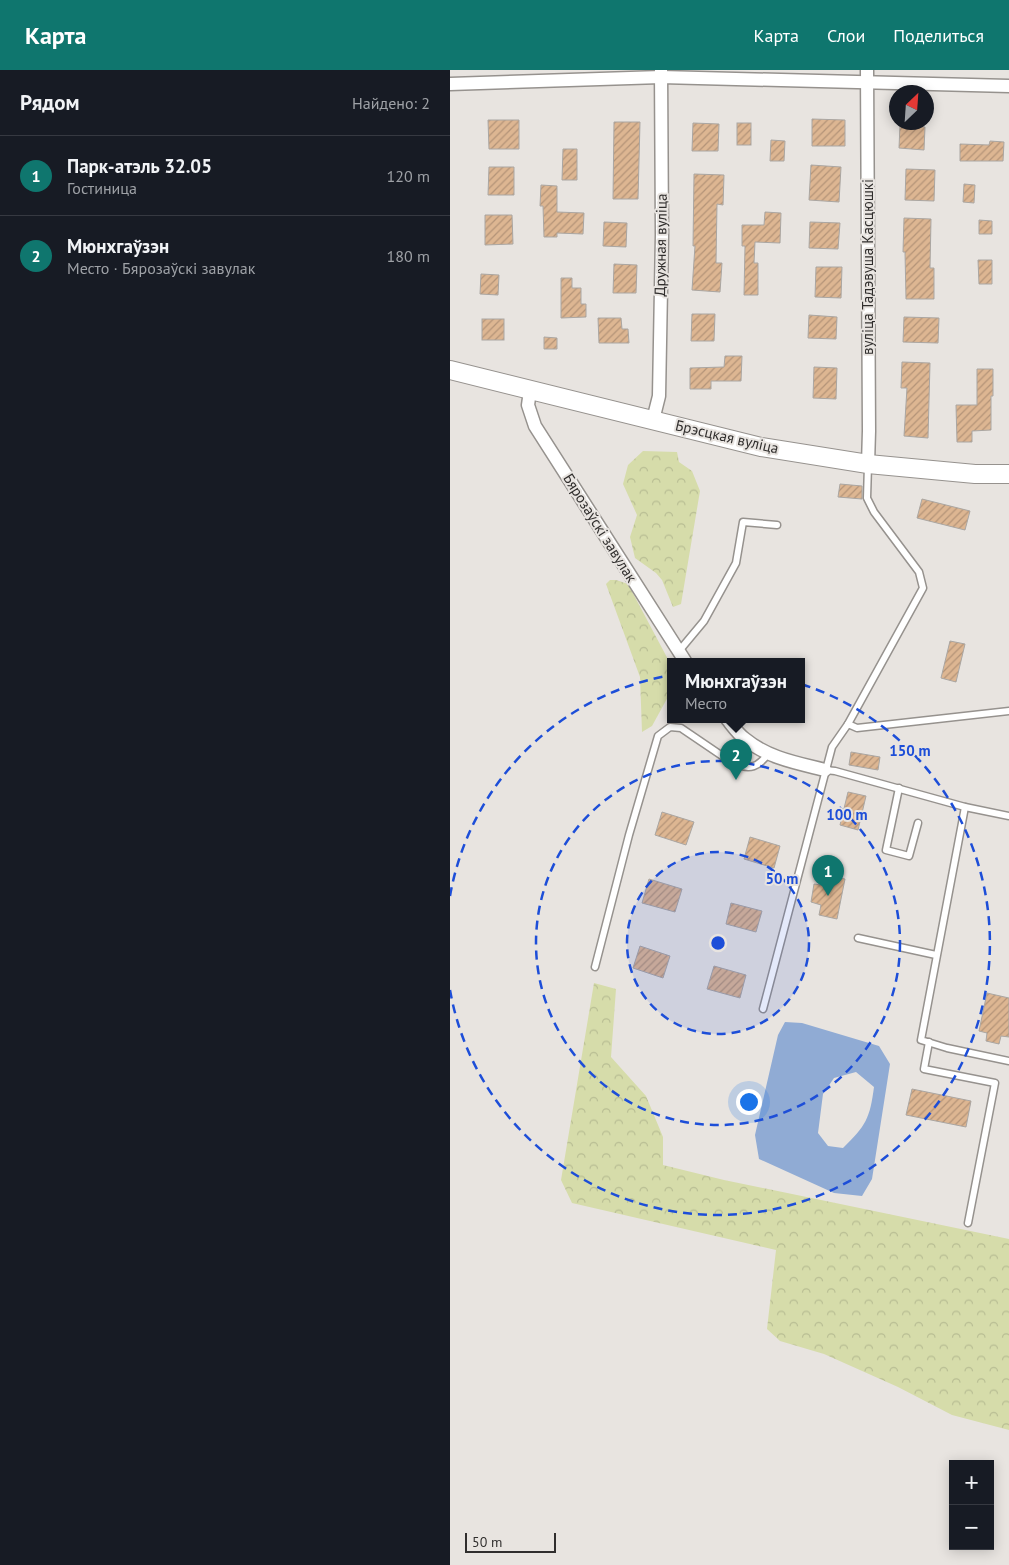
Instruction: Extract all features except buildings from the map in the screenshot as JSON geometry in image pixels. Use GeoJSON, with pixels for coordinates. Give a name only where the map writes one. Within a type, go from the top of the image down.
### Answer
{"type":"FeatureCollection","features":[{"type":"Feature","properties":{"kind":"street"},"geometry":{"type":"LineString","coordinates":[[450,84],[661,74],[867,76],[1009,86]]}},
{"type":"Feature","properties":{"kind":"street","name":"Дружная вуліца"},"geometry":{"type":"LineString","coordinates":[[653,420],[659,396],[662,236],[661,74]]}},
{"type":"Feature","properties":{"kind":"street","name":"вуліца Тадэвуша Касцюшкі"},"geometry":{"type":"LineString","coordinates":[[867,76],[868,464]]}},
{"type":"Feature","properties":{"kind":"street","name":"Брэсцкая вуліца"},"geometry":{"type":"LineString","coordinates":[[450,370],[761,447],[868,464],[975,474],[1009,474]]}},
{"type":"Feature","properties":{"kind":"street","name":"Бярозаўскі завулак"},"geometry":{"type":"LineString","coordinates":[[530,391],[528,405],[536,426],[682,656]]}},
{"type":"Feature","properties":{"kind":"street"},"geometry":{"type":"LineString","coordinates":[[730,723],[744,739],[768,754],[826,770]]}},
{"type":"Feature","properties":{"kind":"lane"},"geometry":{"type":"LineString","coordinates":[[763,1009],[832,747],[848,724],[923,588],[918,572],[874,512],[867,498],[868,464]]}},
{"type":"Feature","properties":{"kind":"lane"},"geometry":{"type":"LineString","coordinates":[[682,656],[736,563],[743,522],[777,525]]}},
{"type":"Feature","properties":{"kind":"lane"},"geometry":{"type":"LineString","coordinates":[[848,724],[856,728],[1009,711]]}},
{"type":"Feature","properties":{"kind":"lane"},"geometry":{"type":"LineString","coordinates":[[595,967],[658,736],[670,727],[680,728],[734,764],[742,767],[753,767],[761,763],[768,754]]}},
{"type":"Feature","properties":{"kind":"lane"},"geometry":{"type":"LineString","coordinates":[[826,770],[1009,816]]}},
{"type":"Feature","properties":{"kind":"lane"},"geometry":{"type":"LineString","coordinates":[[899,788],[886,850],[909,856],[918,823]]}},
{"type":"Feature","properties":{"kind":"lane"},"geometry":{"type":"LineString","coordinates":[[965,806],[920,1040],[1009,1061]]}},
{"type":"Feature","properties":{"kind":"lane"},"geometry":{"type":"LineString","coordinates":[[858,938],[936,955]]}},
{"type":"Feature","properties":{"kind":"lane"},"geometry":{"type":"LineString","coordinates":[[929,1042],[924,1069],[995,1083],[968,1223]]}},
{"type":"Feature","properties":{"kind":"green space"},"geometry":{"type":"Polygon","coordinates":[[[643,451],[677,452],[679,462],[692,471],[700,491],[681,604],[673,607],[662,580],[656,573],[635,558],[630,537],[637,515],[623,484],[628,465],[643,451]]]}},
{"type":"Feature","properties":{"kind":"green space"},"geometry":{"type":"Polygon","coordinates":[[[610,580],[616,580],[628,584],[667,658],[667,699],[652,726],[642,732],[640,677],[606,584],[610,580]]]}},
{"type":"Feature","properties":{"kind":"green space"},"geometry":{"type":"Polygon","coordinates":[[[594,983],[616,989],[611,1057],[646,1096],[663,1137],[663,1165],[724,1180],[1009,1239],[1009,1430],[952,1415],[898,1387],[824,1354],[780,1341],[767,1329],[776,1250],[572,1203],[561,1180],[594,983]]]}},
{"type":"Feature","properties":{"kind":"water"},"geometry":{"type":"Polygon","coordinates":[[[785,1022],[802,1023],[879,1046],[890,1064],[872,1179],[862,1196],[834,1193],[759,1159],[755,1135],[778,1035],[785,1022]],[[856,1072],[834,1078],[823,1094],[818,1133],[828,1146],[843,1148],[857,1134],[866,1121],[871,1107],[874,1087],[856,1072]]]}},
{"type":"Feature","properties":{"kind":"place","name":"Мюнхгаўзэн"},"geometry":{"type":"Point","coordinates":[736,780]}},
{"type":"Feature","properties":{"kind":"place","name":"Парк-атэль 32.05"},"geometry":{"type":"Point","coordinates":[828,896]}}]}
